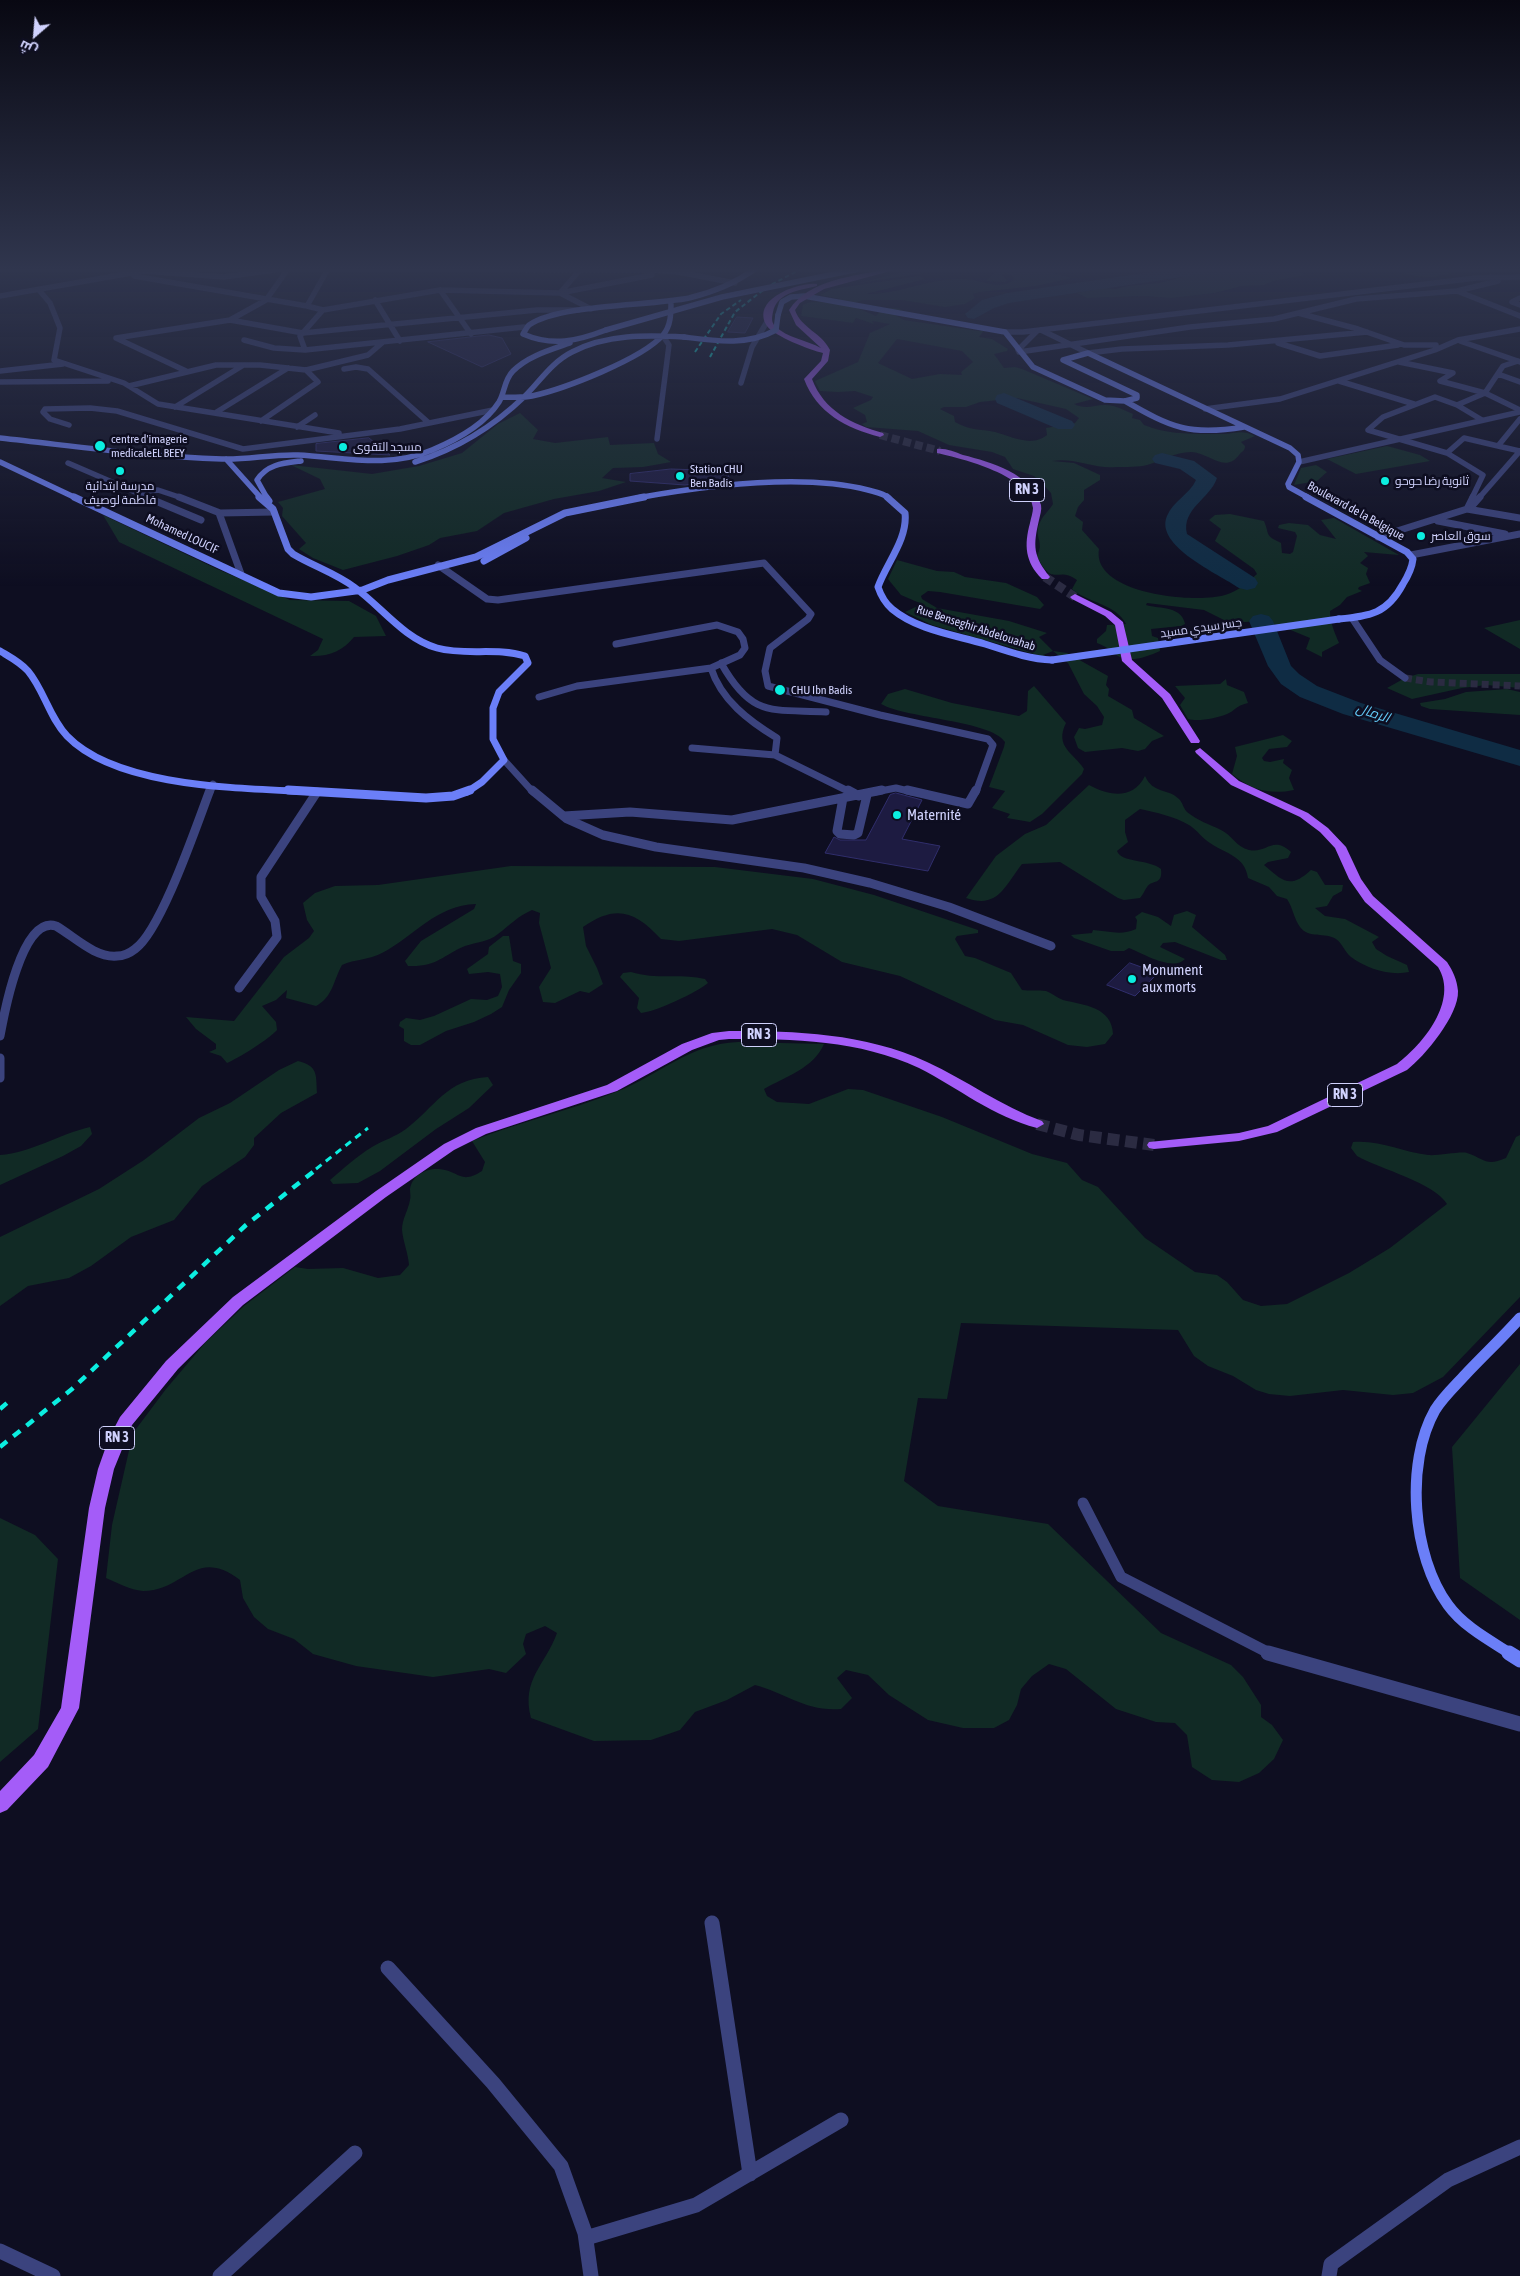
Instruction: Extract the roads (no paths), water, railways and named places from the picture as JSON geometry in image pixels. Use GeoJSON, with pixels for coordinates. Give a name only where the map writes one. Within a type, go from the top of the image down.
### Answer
{"type":"FeatureCollection","features":[{"type":"Feature","properties":{"kind":"main road"},"geometry":{"type":"LineString","coordinates":[[0,438],[177,457],[226,459],[297,455],[361,461],[403,459],[422,454],[445,443],[489,415],[502,397],[509,375]]}},
{"type":"Feature","properties":{"kind":"main road"},"geometry":{"type":"LineString","coordinates":[[0,651],[30,672],[54,722],[71,740],[92,755],[139,772],[213,784],[403,797],[454,796],[480,785],[504,760],[502,751],[493,740],[493,700],[525,668],[528,663],[524,656],[510,652],[442,649],[425,644],[381,611],[360,590],[293,554],[288,549],[274,510],[257,480],[260,472],[270,466],[302,460],[385,466],[409,464],[432,458],[448,451],[478,432],[522,398],[543,375]]}},
{"type":"Feature","properties":{"kind":"main road"},"geometry":{"type":"LineString","coordinates":[[502,397],[522,398],[590,375]]}},
{"type":"Feature","properties":{"kind":"main road"},"geometry":{"type":"LineString","coordinates":[[810,375],[809,381],[815,394],[823,405],[837,417],[856,427],[880,435]]}},
{"type":"Feature","properties":{"kind":"main road"},"geometry":{"type":"LineString","coordinates":[[1051,375],[1105,400],[1125,401],[1138,396],[1095,375]]}},
{"type":"Feature","properties":{"kind":"main road","name":"Boulevard de la Belgique"},"geometry":{"type":"LineString","coordinates":[[1134,375],[1290,448],[1298,455],[1298,462],[1288,484],[1289,487],[1411,555],[1413,565],[1394,602],[1377,612],[1352,618]]}},
{"type":"Feature","properties":{"kind":"main road"},"geometry":{"type":"LineString","coordinates":[[1125,401],[1170,427],[1192,432],[1220,431],[1245,427]]}},
{"type":"Feature","properties":{"kind":"main road","name":"RN 3"},"geometry":{"type":"LineString","coordinates":[[940,450],[995,469],[1011,478],[1030,495],[1037,508],[1029,553],[1035,567],[1045,577]]}},
{"type":"Feature","properties":{"kind":"main road"},"geometry":{"type":"LineString","coordinates":[[226,459],[252,490],[274,510]]}},
{"type":"Feature","properties":{"kind":"main road","name":"Mohamed LOUCIF"},"geometry":{"type":"LineString","coordinates":[[0,462],[279,593],[296,598],[317,598],[360,590]]}},
{"type":"Feature","properties":{"kind":"main road","name":"Rue Benseghir Abdelouahab"},"geometry":{"type":"LineString","coordinates":[[360,590],[441,568],[493,557],[548,526],[576,515],[706,493],[724,488],[789,482],[857,487],[894,501],[905,513],[906,522],[878,587],[882,599],[888,605],[905,617],[928,627],[1030,658],[1052,660]]}},
{"type":"Feature","properties":{"kind":"main road","name":"RN 3"},"geometry":{"type":"LineString","coordinates":[[1075,597],[1108,614],[1120,624],[1124,657],[1158,688],[1174,706],[1198,746],[1235,782],[1285,805],[1314,822],[1340,847],[1355,879],[1369,899],[1433,955],[1448,973],[1452,992],[1447,1012],[1428,1041],[1416,1056],[1387,1076],[1272,1129],[1239,1137],[1154,1145]]}},
{"type":"Feature","properties":{"kind":"main road","name":"جسر سيدي مسيد"},"geometry":{"type":"LineString","coordinates":[[1052,660],[1352,618]]}},
{"type":"Feature","properties":{"kind":"main road","name":"RN 3"},"geometry":{"type":"LineString","coordinates":[[0,1804],[41,1761],[70,1708],[97,1508],[106,1469],[117,1438],[126,1421],[172,1365],[238,1300],[449,1147],[481,1131],[612,1088],[687,1047],[717,1036],[729,1035],[846,1040],[871,1044],[923,1065],[1011,1115],[1037,1124]]}},
{"type":"Feature","properties":{"kind":"main road"},"geometry":{"type":"LineString","coordinates":[[1520,1318],[1435,1410],[1420,1447],[1417,1489],[1418,1518],[1426,1560],[1436,1586],[1450,1606],[1469,1625],[1520,1660]]}},
{"type":"Feature","properties":{"kind":"street"},"geometry":{"type":"LineString","coordinates":[[98,375],[129,386],[158,404],[357,435]]}},
{"type":"Feature","properties":{"kind":"street"},"geometry":{"type":"LineString","coordinates":[[129,386],[170,375]]}},
{"type":"Feature","properties":{"kind":"street"},"geometry":{"type":"LineString","coordinates":[[175,407],[226,375]]}},
{"type":"Feature","properties":{"kind":"street"},"geometry":{"type":"LineString","coordinates":[[215,414],[277,375]]}},
{"type":"Feature","properties":{"kind":"street"},"geometry":{"type":"LineString","coordinates":[[261,421],[318,382],[311,375]]}},
{"type":"Feature","properties":{"kind":"street"},"geometry":{"type":"LineString","coordinates":[[375,375],[429,423]]}},
{"type":"Feature","properties":{"kind":"street"},"geometry":{"type":"LineString","coordinates":[[657,439],[665,375]]}},
{"type":"Feature","properties":{"kind":"street"},"geometry":{"type":"LineString","coordinates":[[741,383],[743,375]]}},
{"type":"Feature","properties":{"kind":"street"},"geometry":{"type":"LineString","coordinates":[[1205,409],[1280,399],[1355,375]]}},
{"type":"Feature","properties":{"kind":"street"},"geometry":{"type":"LineString","coordinates":[[1449,375],[1440,381],[1485,393],[1520,411]]}},
{"type":"Feature","properties":{"kind":"street"},"geometry":{"type":"LineString","coordinates":[[1457,405],[1485,393],[1497,375]]}},
{"type":"Feature","properties":{"kind":"street"},"geometry":{"type":"LineString","coordinates":[[1501,375],[1520,382]]}},
{"type":"Feature","properties":{"kind":"street"},"geometry":{"type":"LineString","coordinates":[[1339,380],[1414,404]]}},
{"type":"Feature","properties":{"kind":"street"},"geometry":{"type":"LineString","coordinates":[[0,382],[116,381]]}},
{"type":"Feature","properties":{"kind":"street"},"geometry":{"type":"LineString","coordinates":[[1467,509],[1483,475],[1447,453],[1368,430],[1383,417],[1435,397],[1457,405],[1482,420]]}},
{"type":"Feature","properties":{"kind":"street"},"geometry":{"type":"LineString","coordinates":[[69,425],[50,419],[43,412],[44,409],[78,408],[119,411],[242,449],[357,435],[494,410]]}},
{"type":"Feature","properties":{"kind":"street"},"geometry":{"type":"LineString","coordinates":[[1298,462],[1520,411]]}},
{"type":"Feature","properties":{"kind":"street"},"geometry":{"type":"LineString","coordinates":[[297,427],[315,415]]}},
{"type":"Feature","properties":{"kind":"street"},"geometry":{"type":"LineString","coordinates":[[1498,446],[1520,419]]}},
{"type":"Feature","properties":{"kind":"street"},"geometry":{"type":"LineString","coordinates":[[1378,537],[1467,509],[1475,504],[1520,451],[1464,438],[1447,453]]}},
{"type":"Feature","properties":{"kind":"street"},"geometry":{"type":"LineString","coordinates":[[68,463],[201,520]]}},
{"type":"Feature","properties":{"kind":"street"},"geometry":{"type":"LineString","coordinates":[[136,492],[147,488],[158,489],[219,513],[274,510]]}},
{"type":"Feature","properties":{"kind":"street"},"geometry":{"type":"LineString","coordinates":[[1467,509],[1520,518]]}},
{"type":"Feature","properties":{"kind":"street"},"geometry":{"type":"LineString","coordinates":[[219,513],[241,574]]}},
{"type":"Feature","properties":{"kind":"street"},"geometry":{"type":"LineString","coordinates":[[1434,520],[1512,535]]}},
{"type":"Feature","properties":{"kind":"street"},"geometry":{"type":"LineString","coordinates":[[1411,555],[1520,534]]}},
{"type":"Feature","properties":{"kind":"street"},"geometry":{"type":"LineString","coordinates":[[441,568],[487,600],[498,600],[764,562],[811,614],[808,619],[767,649],[765,681],[768,686],[880,715],[988,738],[993,745],[973,799],[968,804],[896,788],[826,800],[776,814],[732,820],[630,812],[564,816]]}},
{"type":"Feature","properties":{"kind":"street"},"geometry":{"type":"LineString","coordinates":[[1352,618],[1378,661],[1391,672],[1405,678]]}},
{"type":"Feature","properties":{"kind":"street"},"geometry":{"type":"LineString","coordinates":[[539,697],[577,686],[711,668],[740,655],[745,648],[744,639],[738,632],[717,625],[616,644]]}},
{"type":"Feature","properties":{"kind":"street"},"geometry":{"type":"LineString","coordinates":[[721,663],[744,698],[754,704],[796,712],[810,710],[826,712]]}},
{"type":"Feature","properties":{"kind":"street"},"geometry":{"type":"LineString","coordinates":[[711,668],[712,676],[722,692],[755,724],[778,738],[775,755]]}},
{"type":"Feature","properties":{"kind":"street"},"geometry":{"type":"LineString","coordinates":[[692,748],[775,755],[863,795]]}},
{"type":"Feature","properties":{"kind":"street"},"geometry":{"type":"LineString","coordinates":[[504,760],[533,791],[564,816],[590,830],[610,837],[657,847],[825,872],[858,879],[951,907],[1051,946]]}},
{"type":"Feature","properties":{"kind":"street"},"geometry":{"type":"LineString","coordinates":[[0,1036],[3,1011],[17,966],[30,941],[40,928],[45,926],[57,927],[106,957],[125,955],[144,941],[166,898],[213,784]]}},
{"type":"Feature","properties":{"kind":"street"},"geometry":{"type":"LineString","coordinates":[[238,988],[277,937],[278,930],[271,915],[261,902],[258,890],[261,877],[317,792]]}},
{"type":"Feature","properties":{"kind":"street"},"geometry":{"type":"LineString","coordinates":[[843,798],[837,830],[840,834],[854,835],[858,833],[863,795]]}},
{"type":"Feature","properties":{"kind":"street"},"geometry":{"type":"LineString","coordinates":[[0,1058],[0,1078]]}},
{"type":"Feature","properties":{"kind":"street"},"geometry":{"type":"LineString","coordinates":[[1083,1503],[1121,1577],[1265,1651],[1292,1661],[1520,1724]]}},
{"type":"Feature","properties":{"kind":"street"},"geometry":{"type":"LineString","coordinates":[[712,1923],[750,2174]]}},
{"type":"Feature","properties":{"kind":"street"},"geometry":{"type":"LineString","coordinates":[[388,1968],[492,2083],[561,2166],[586,2238],[591,2276]]}},
{"type":"Feature","properties":{"kind":"street"},"geometry":{"type":"LineString","coordinates":[[586,2238],[696,2205],[841,2120]]}},
{"type":"Feature","properties":{"kind":"street"},"geometry":{"type":"LineString","coordinates":[[1329,2276],[1331,2264],[1448,2180],[1520,2147]]}},
{"type":"Feature","properties":{"kind":"street"},"geometry":{"type":"LineString","coordinates":[[220,2276],[355,2153]]}},
{"type":"Feature","properties":{"kind":"street"},"geometry":{"type":"LineString","coordinates":[[0,2251],[53,2276]]}},
{"type":"Feature","properties":{"kind":"waterway"},"geometry":{"type":"LineString","coordinates":[[1004,399],[1065,425]]}},
{"type":"Feature","properties":{"kind":"waterway"},"geometry":{"type":"LineString","coordinates":[[1162,459],[1187,465],[1207,478],[1203,487],[1178,514],[1175,527],[1178,537],[1199,553],[1247,583]]}},
{"type":"Feature","properties":{"kind":"waterway","name":"الرمال"},"geometry":{"type":"LineString","coordinates":[[1261,621],[1273,652],[1284,673],[1308,691],[1352,708],[1520,758]]}},
{"type":"Feature","properties":{"kind":"tunnel"},"geometry":{"type":"LineString","coordinates":[[880,435],[940,451]]}},
{"type":"Feature","properties":{"kind":"tunnel"},"geometry":{"type":"LineString","coordinates":[[1045,577],[1075,597]]}},
{"type":"Feature","properties":{"kind":"tunnel"},"geometry":{"type":"LineString","coordinates":[[1405,678],[1431,682],[1520,686]]}},
{"type":"Feature","properties":{"kind":"tunnel"},"geometry":{"type":"LineString","coordinates":[[1037,1124],[1079,1135],[1154,1145]]}},
{"type":"Feature","properties":{"kind":"railway"},"geometry":{"type":"LineString","coordinates":[[316,1169],[368,1128]]}},
{"type":"Feature","properties":{"kind":"railway"},"geometry":{"type":"LineString","coordinates":[[0,1447],[72,1389],[246,1225],[318,1168]]}},
{"type":"Feature","properties":{"kind":"railway"},"geometry":{"type":"LineString","coordinates":[[0,1409],[7,1403]]}},
{"type":"Feature","properties":{"kind":"place","name":"centre d'imagerie medicaleEL BEEY"},"geometry":{"type":"Point","coordinates":[100,446]}},
{"type":"Feature","properties":{"kind":"place","name":"مسجد التقوى"},"geometry":{"type":"Point","coordinates":[343,447]}},
{"type":"Feature","properties":{"kind":"place","name":"مدرسة ابتدائية فاطمة لوصيف"},"geometry":{"type":"Point","coordinates":[120,471]}},
{"type":"Feature","properties":{"kind":"place","name":"Station CHU Ben Badis"},"geometry":{"type":"Point","coordinates":[680,476]}},
{"type":"Feature","properties":{"kind":"place","name":"ثانوية رضا حوحو"},"geometry":{"type":"Point","coordinates":[1385,481]}},
{"type":"Feature","properties":{"kind":"place","name":"سوق العاصر"},"geometry":{"type":"Point","coordinates":[1421,536]}},
{"type":"Feature","properties":{"kind":"place","name":"CHU Ibn Badis"},"geometry":{"type":"Point","coordinates":[780,690]}},
{"type":"Feature","properties":{"kind":"place","name":"Maternité"},"geometry":{"type":"Point","coordinates":[897,815]}},
{"type":"Feature","properties":{"kind":"place","name":"Monument aux morts"},"geometry":{"type":"Point","coordinates":[1132,979]}}]}
